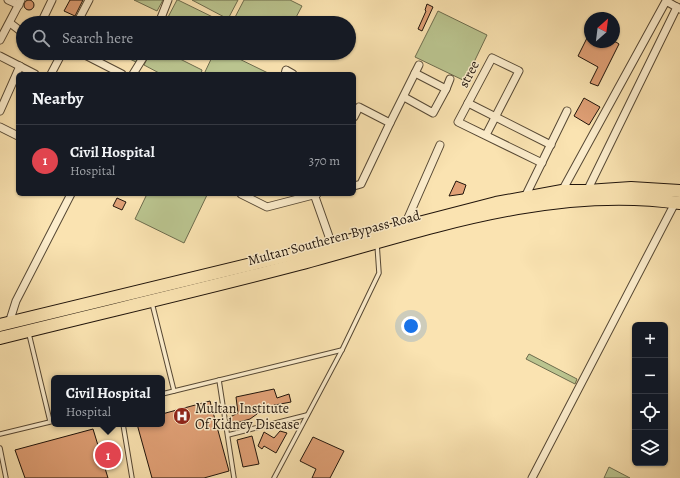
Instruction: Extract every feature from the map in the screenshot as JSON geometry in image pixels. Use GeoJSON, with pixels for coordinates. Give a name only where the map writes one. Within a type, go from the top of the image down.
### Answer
{"type":"FeatureCollection","features":[{"type":"Feature","properties":{"kind":"highway","name":"Multan Southeren Bypass Road"},"geometry":{"type":"LineString","coordinates":[[4,324],[332,245],[458,212],[525,197],[562,191],[631,188],[680,191]]}},
{"type":"Feature","properties":{"kind":"highway","name":"Multan Southeren Bypass Road"},"geometry":{"type":"LineString","coordinates":[[0,338],[455,222],[559,202],[595,199],[678,203]]}},
{"type":"Feature","properties":{"kind":"street"},"geometry":{"type":"LineString","coordinates":[[0,40],[20,3],[8,0]]}},
{"type":"Feature","properties":{"kind":"street"},"geometry":{"type":"LineString","coordinates":[[44,16],[52,0]]}},
{"type":"Feature","properties":{"kind":"street"},"geometry":{"type":"LineString","coordinates":[[81,16],[89,0]]}},
{"type":"Feature","properties":{"kind":"street"},"geometry":{"type":"LineString","coordinates":[[162,16],[168,0]]}},
{"type":"Feature","properties":{"kind":"street"},"geometry":{"type":"LineString","coordinates":[[562,191],[666,0],[678,8],[587,191]]}},
{"type":"Feature","properties":{"kind":"street"},"geometry":{"type":"LineString","coordinates":[[10,23],[16,28]]}},
{"type":"Feature","properties":{"kind":"street"},"geometry":{"type":"LineString","coordinates":[[0,56],[31,72]]}},
{"type":"Feature","properties":{"kind":"street","name":"stree"},"geometry":{"type":"LineString","coordinates":[[486,135],[519,71],[492,58],[458,122],[542,163]]}},
{"type":"Feature","properties":{"kind":"street"},"geometry":{"type":"LineString","coordinates":[[52,72],[58,60]]}},
{"type":"Feature","properties":{"kind":"street"},"geometry":{"type":"LineString","coordinates":[[95,60],[118,72]]}},
{"type":"Feature","properties":{"kind":"street"},"geometry":{"type":"LineString","coordinates":[[134,72],[142,60]]}},
{"type":"Feature","properties":{"kind":"street"},"geometry":{"type":"LineString","coordinates":[[356,185],[361,184],[419,65]]}},
{"type":"Feature","properties":{"kind":"street"},"geometry":{"type":"LineString","coordinates":[[17,72],[20,66]]}},
{"type":"Feature","properties":{"kind":"street"},"geometry":{"type":"LineString","coordinates":[[415,73],[446,89]]}},
{"type":"Feature","properties":{"kind":"street"},"geometry":{"type":"LineString","coordinates":[[0,111],[16,75]]}},
{"type":"Feature","properties":{"kind":"street"},"geometry":{"type":"LineString","coordinates":[[404,97],[433,113],[450,79]]}},
{"type":"Feature","properties":{"kind":"street"},"geometry":{"type":"LineString","coordinates":[[468,103],[551,145]]}},
{"type":"Feature","properties":{"kind":"street"},"geometry":{"type":"LineString","coordinates":[[356,106],[390,123]]}},
{"type":"Feature","properties":{"kind":"street"},"geometry":{"type":"LineString","coordinates":[[525,197],[567,111]]}},
{"type":"Feature","properties":{"kind":"street"},"geometry":{"type":"LineString","coordinates":[[0,126],[16,135]]}},
{"type":"Feature","properties":{"kind":"street"},"geometry":{"type":"LineString","coordinates":[[404,227],[440,144]]}},
{"type":"Feature","properties":{"kind":"street"},"geometry":{"type":"LineString","coordinates":[[4,324],[70,196]]}},
{"type":"Feature","properties":{"kind":"street"},"geometry":{"type":"LineString","coordinates":[[244,196],[267,207],[308,196]]}},
{"type":"Feature","properties":{"kind":"street"},"geometry":{"type":"LineString","coordinates":[[316,196],[332,245]]}},
{"type":"Feature","properties":{"kind":"street"},"geometry":{"type":"LineString","coordinates":[[532,478],[678,203]]}},
{"type":"Feature","properties":{"kind":"lane"},"geometry":{"type":"LineString","coordinates":[[274,478],[342,350],[379,273],[377,243]]}},
{"type":"Feature","properties":{"kind":"lane"},"geometry":{"type":"LineString","coordinates":[[151,300],[174,391]]}},
{"type":"Feature","properties":{"kind":"lane"},"geometry":{"type":"LineString","coordinates":[[28,331],[51,417]]}},
{"type":"Feature","properties":{"kind":"lane"},"geometry":{"type":"LineString","coordinates":[[165,393],[342,350]]}},
{"type":"Feature","properties":{"kind":"lane"},"geometry":{"type":"LineString","coordinates":[[219,380],[234,478]]}},
{"type":"Feature","properties":{"kind":"lane"},"geometry":{"type":"LineString","coordinates":[[228,435],[307,415]]}},
{"type":"Feature","properties":{"kind":"lane"},"geometry":{"type":"LineString","coordinates":[[0,434],[51,421]]}},
{"type":"Feature","properties":{"kind":"lane"},"geometry":{"type":"LineString","coordinates":[[124,427],[132,478]]}},
{"type":"Feature","properties":{"kind":"lane"},"geometry":{"type":"LineString","coordinates":[[0,448],[6,478]]}},
{"type":"Feature","properties":{"kind":"green space"},"geometry":{"type":"Polygon","coordinates":[[[134,0],[163,0],[157,11],[134,0]]]}},
{"type":"Feature","properties":{"kind":"green space"},"geometry":{"type":"Polygon","coordinates":[[[178,0],[211,16],[169,16],[178,0]]]}},
{"type":"Feature","properties":{"kind":"green space"},"geometry":{"type":"Polygon","coordinates":[[[192,0],[238,0],[230,16],[222,16],[192,0]]]}},
{"type":"Feature","properties":{"kind":"green space"},"geometry":{"type":"Polygon","coordinates":[[[244,0],[290,0],[302,6],[297,16],[236,16],[244,0]]]}},
{"type":"Feature","properties":{"kind":"green space"},"geometry":{"type":"Polygon","coordinates":[[[438,11],[487,35],[465,81],[415,57],[438,11]]]}},
{"type":"Feature","properties":{"kind":"green space"},"geometry":{"type":"Polygon","coordinates":[[[146,60],[182,60],[202,70],[202,72],[157,72],[144,65],[146,60]]]}},
{"type":"Feature","properties":{"kind":"green space"},"geometry":{"type":"Polygon","coordinates":[[[211,60],[241,60],[266,72],[205,72],[211,60]]]}},
{"type":"Feature","properties":{"kind":"green space"},"geometry":{"type":"Polygon","coordinates":[[[146,196],[207,196],[184,243],[135,219],[146,196]]]}},
{"type":"Feature","properties":{"kind":"green space"},"geometry":{"type":"Polygon","coordinates":[[[529,354],[577,379],[575,384],[526,359],[529,354]]]}},
{"type":"Feature","properties":{"kind":"green space"},"geometry":{"type":"Polygon","coordinates":[[[609,467],[630,478],[604,478],[609,467]]]}},
{"type":"Feature","properties":{"kind":"building"},"geometry":{"type":"Polygon","coordinates":[[[27,0],[31,0],[33,1],[33,9],[27,10],[24,7],[24,3],[27,0]]]}},
{"type":"Feature","properties":{"kind":"building"},"geometry":{"type":"Polygon","coordinates":[[[70,0],[83,0],[75,16],[64,11],[70,0]]]}},
{"type":"Feature","properties":{"kind":"building"},"geometry":{"type":"Polygon","coordinates":[[[427,4],[433,7],[422,31],[418,29],[426,11],[427,4]]]}},
{"type":"Feature","properties":{"kind":"building"},"geometry":{"type":"Polygon","coordinates":[[[584,44],[584,48],[617,48],[598,86],[590,83],[598,67],[578,56],[584,44]]]}},
{"type":"Feature","properties":{"kind":"building"},"geometry":{"type":"Polygon","coordinates":[[[584,98],[600,107],[589,125],[574,116],[584,98]]]}},
{"type":"Feature","properties":{"kind":"building"},"geometry":{"type":"Polygon","coordinates":[[[456,181],[466,185],[463,194],[449,196],[456,181]]]}},
{"type":"Feature","properties":{"kind":"building"},"geometry":{"type":"Polygon","coordinates":[[[117,198],[126,202],[122,210],[113,206],[117,198]]]}},
{"type":"Feature","properties":{"kind":"building"},"geometry":{"type":"Polygon","coordinates":[[[274,389],[277,398],[289,394],[291,402],[259,408],[257,414],[250,419],[229,425],[228,418],[238,413],[236,397],[274,389]]]}},
{"type":"Feature","properties":{"kind":"building"},"geometry":{"type":"Polygon","coordinates":[[[210,401],[229,471],[204,478],[152,478],[138,427],[165,427],[165,413],[210,401]]]}},
{"type":"Feature","properties":{"kind":"building"},"geometry":{"type":"Polygon","coordinates":[[[93,429],[108,478],[25,478],[15,450],[93,429]]]}},
{"type":"Feature","properties":{"kind":"building"},"geometry":{"type":"Polygon","coordinates":[[[280,431],[287,433],[276,453],[264,446],[262,449],[258,446],[264,432],[274,438],[280,431]]]}},
{"type":"Feature","properties":{"kind":"building"},"geometry":{"type":"Polygon","coordinates":[[[252,436],[259,464],[243,467],[237,440],[252,436]]]}},
{"type":"Feature","properties":{"kind":"building"},"geometry":{"type":"Polygon","coordinates":[[[313,437],[344,451],[330,478],[312,478],[316,469],[300,461],[313,437]]]}},
{"type":"Feature","properties":{"kind":"place","name":"Multan Institute Of Kidney Disease"},"geometry":{"type":"Point","coordinates":[182,416]}},
{"type":"Feature","properties":{"kind":"place","name":"Civil Hospital"},"geometry":{"type":"Point","coordinates":[108,455]}}]}
